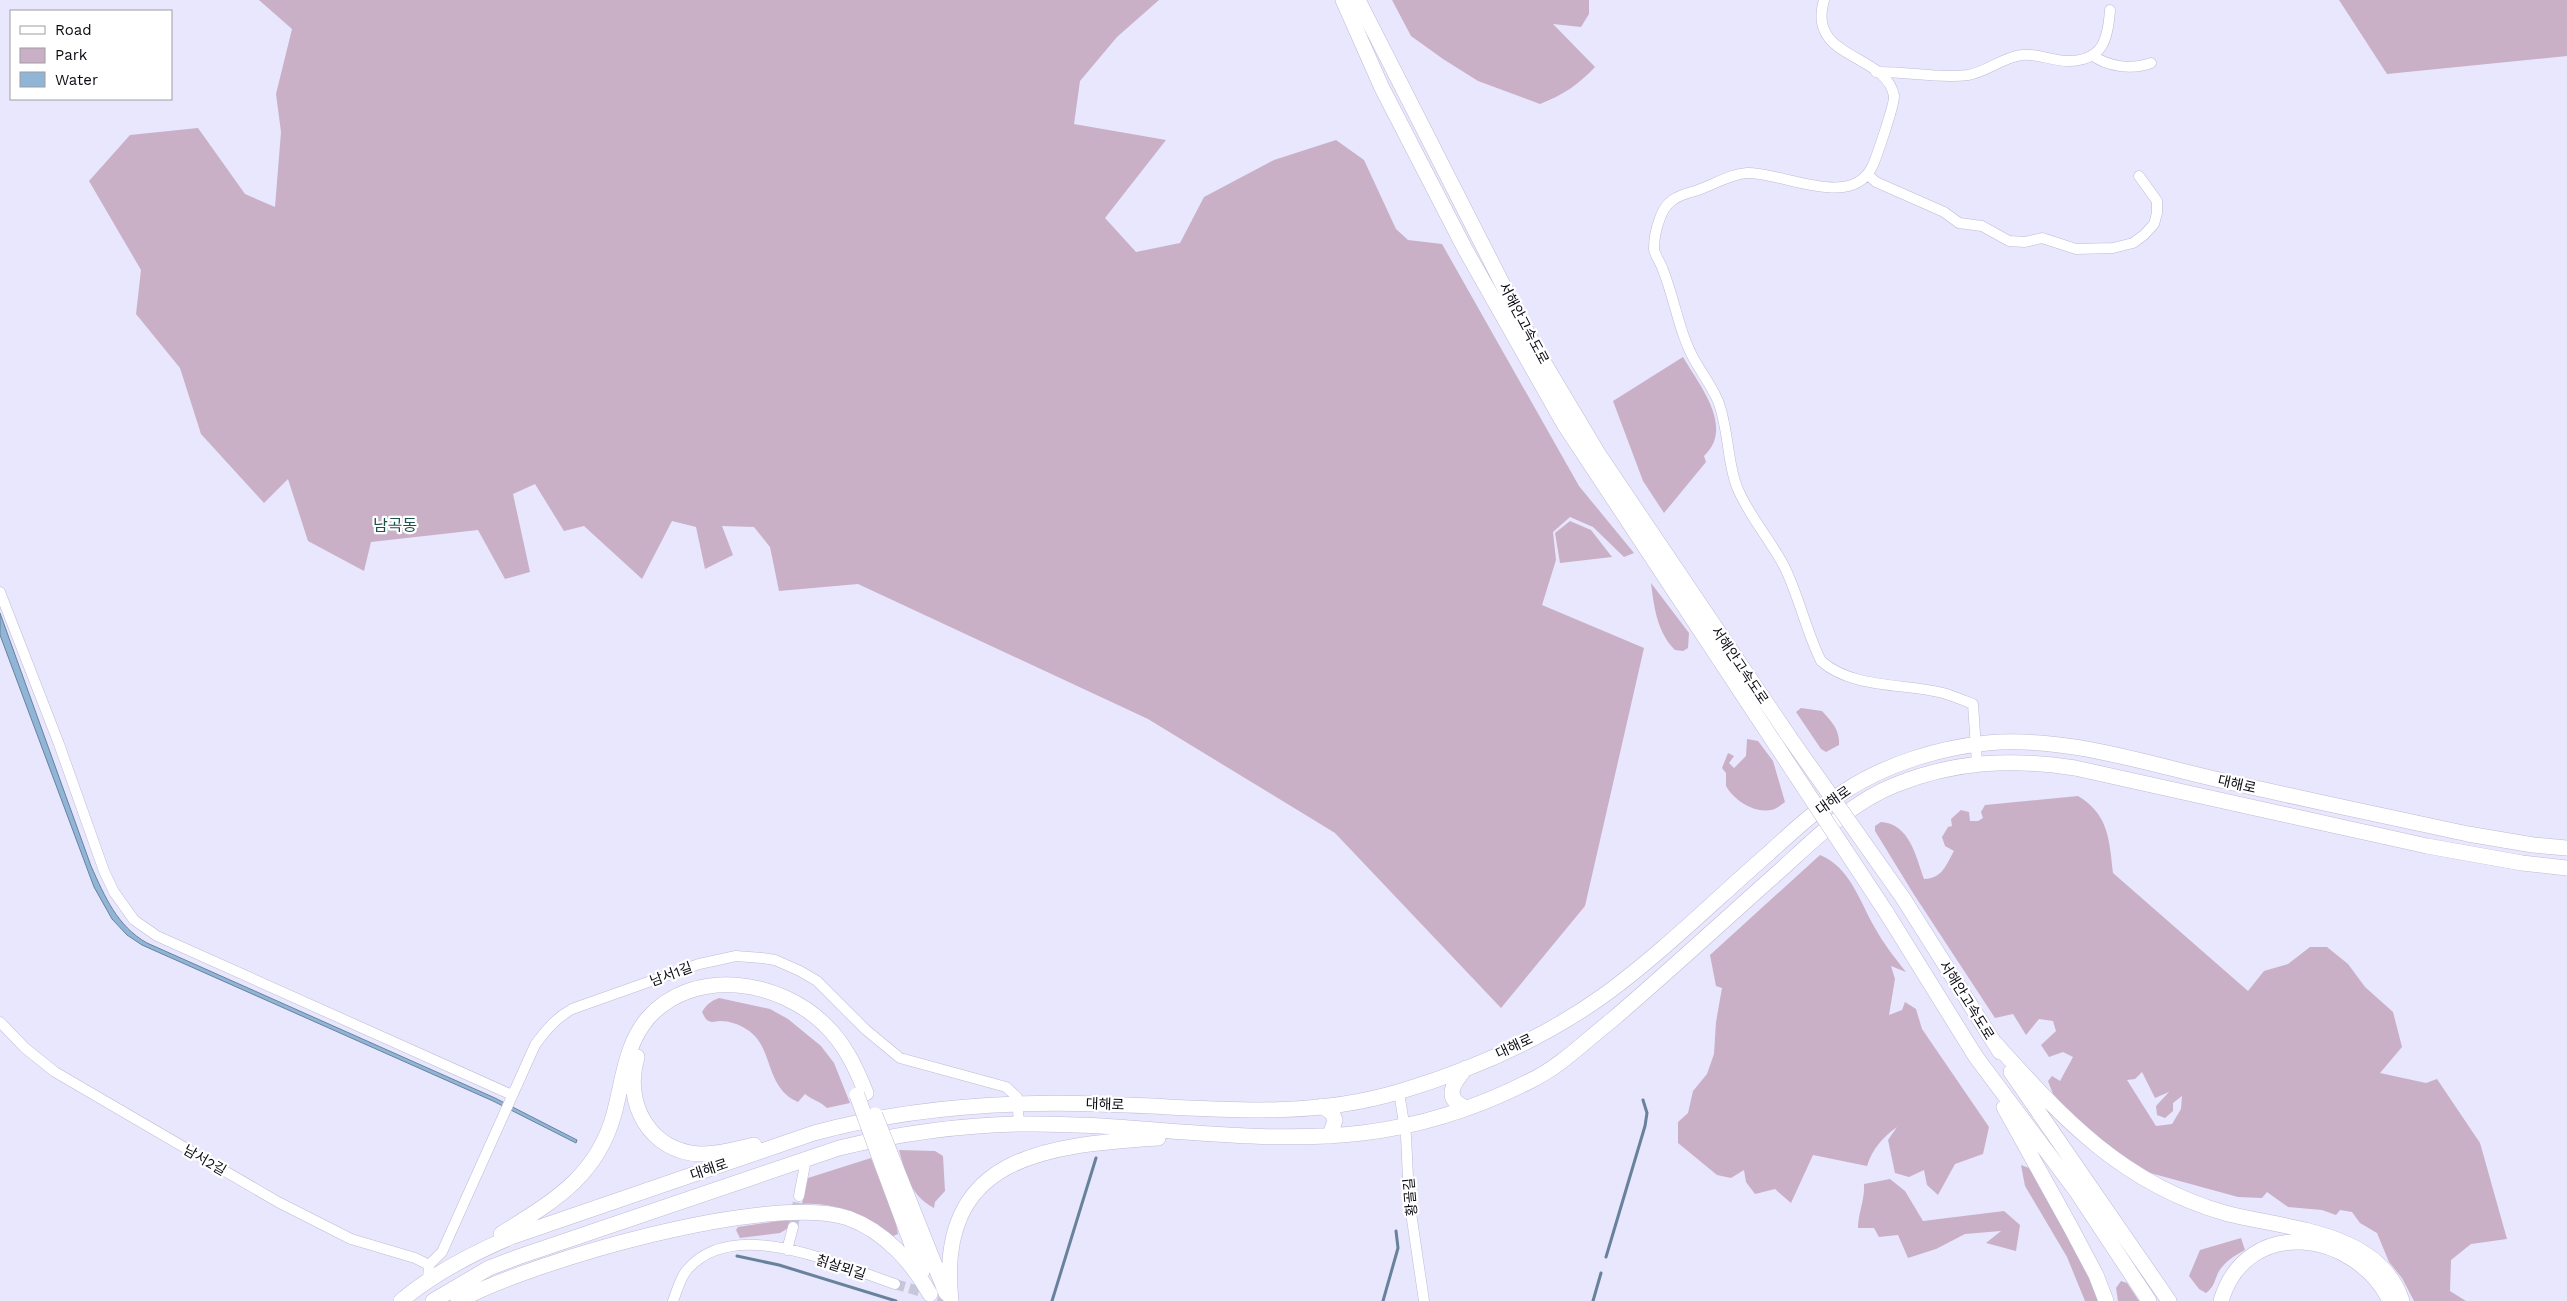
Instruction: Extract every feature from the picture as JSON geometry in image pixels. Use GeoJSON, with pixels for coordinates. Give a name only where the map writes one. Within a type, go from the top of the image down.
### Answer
{"type":"FeatureCollection","features":[{"type":"Feature","properties":{"kind":"highway","name":"서해안고속도로"},"geometry":{"type":"LineString","coordinates":[[1343,0],[1382,88],[1465,249],[1564,424],[1886,912],[1976,1057],[2077,1192],[2149,1301]]}},
{"type":"Feature","properties":{"kind":"highway","name":"서해안고속도로"},"geometry":{"type":"LineString","coordinates":[[1358,0],[1544,362],[1599,455],[1790,738],[1903,898],[2037,1112],[2169,1301]]}},
{"type":"Feature","properties":{"kind":"highway","name":"대해로"},"geometry":{"type":"LineString","coordinates":[[401,1301],[428,1280],[463,1259],[544,1225],[814,1133],[850,1123],[930,1110],[1018,1103],[1100,1104],[1233,1112],[1322,1106],[1399,1092],[1466,1068],[1532,1039],[1570,1018],[1609,991],[1645,962],[1806,820],[1846,790],[1889,768],[1941,751],[1976,745],[2029,742],[2076,747],[2468,834],[2533,845],[2567,848]]}},
{"type":"Feature","properties":{"kind":"highway","name":"대해로"},"geometry":{"type":"LineString","coordinates":[[433,1301],[489,1268],[838,1148],[905,1134],[1020,1124],[1113,1127],[1225,1134],[1330,1136],[1405,1126],[1467,1108],[1533,1080],[1571,1054],[1651,987],[1791,861],[1855,807],[1893,786],[1944,769],[1977,763],[2021,761],[2075,768],[2427,846],[2522,863],[2567,868]]}},
{"type":"Feature","properties":{"kind":"highway"},"geometry":{"type":"LineString","coordinates":[[463,1259],[555,1200],[585,1170],[601,1147],[610,1126],[628,1055],[636,1035],[656,1009],[685,992],[718,985],[744,986],[772,992],[795,1002],[816,1016],[836,1037],[852,1060],[862,1094],[889,1165],[931,1297]]}},
{"type":"Feature","properties":{"kind":"highway"},"geometry":{"type":"LineString","coordinates":[[814,1133],[715,1153],[690,1153],[669,1147],[653,1135],[637,1106],[634,1073],[644,1040],[656,1023],[664,1016],[696,998],[734,992],[761,997],[786,1006],[818,1030],[862,1094]]}},
{"type":"Feature","properties":{"kind":"highway"},"geometry":{"type":"LineString","coordinates":[[1995,1043],[2080,1133],[2145,1180],[2182,1198],[2224,1212],[2326,1235],[2350,1244],[2371,1258],[2391,1279],[2402,1301]]}},
{"type":"Feature","properties":{"kind":"highway"},"geometry":{"type":"LineString","coordinates":[[1976,1057],[2070,1226],[2096,1275],[2106,1301]]}},
{"type":"Feature","properties":{"kind":"highway"},"geometry":{"type":"LineString","coordinates":[[1466,1068],[1456,1079],[1452,1091],[1456,1104],[1467,1108]]}},
{"type":"Feature","properties":{"kind":"highway"},"geometry":{"type":"LineString","coordinates":[[1322,1106],[1332,1113],[1335,1120],[1330,1136]]}},
{"type":"Feature","properties":{"kind":"highway"},"geometry":{"type":"LineString","coordinates":[[950,1301],[950,1255],[958,1222],[973,1194],[1009,1165],[1036,1154],[1072,1146],[1115,1140],[1225,1134]]}},
{"type":"Feature","properties":{"kind":"highway"},"geometry":{"type":"LineString","coordinates":[[889,1165],[950,1301]]}},
{"type":"Feature","properties":{"kind":"highway"},"geometry":{"type":"LineString","coordinates":[[458,1301],[496,1284],[552,1264],[646,1236],[730,1220],[803,1212],[827,1213],[848,1218],[872,1230],[904,1257],[931,1297]]}},
{"type":"Feature","properties":{"kind":"highway"},"geometry":{"type":"LineString","coordinates":[[2221,1301],[2224,1290],[2238,1269],[2255,1252],[2275,1244],[2304,1241],[2327,1246],[2346,1254],[2366,1268],[2383,1286],[2390,1301]]}},
{"type":"Feature","properties":{"kind":"street"},"geometry":{"type":"LineString","coordinates":[[1824,0],[1821,18],[1824,33],[1844,52],[1876,72],[1889,86],[1894,96],[1892,108],[1868,175],[1854,183],[1827,187],[1750,173],[1736,175],[1678,195],[1669,203],[1659,220],[1654,250],[1664,270],[1683,335],[1694,360],[1715,395],[1725,420],[1736,484],[1743,501],[1784,567],[1820,661],[1833,672],[1850,677],[1944,693],[1973,704],[1977,763]]}},
{"type":"Feature","properties":{"kind":"street"},"geometry":{"type":"LineString","coordinates":[[1876,72],[1970,75],[2016,56],[2033,55],[2068,61],[2092,56],[2102,48],[2105,41],[2110,10]]}},
{"type":"Feature","properties":{"kind":"street"},"geometry":{"type":"LineString","coordinates":[[2092,56],[2103,63],[2117,65],[2138,66],[2151,63]]}},
{"type":"Feature","properties":{"kind":"street"},"geometry":{"type":"LineString","coordinates":[[1868,175],[1876,182],[1922,202],[1959,223],[1982,226],[2009,241],[2025,242],[2042,238],[2076,249],[2113,248],[2132,243],[2144,236],[2154,224],[2157,213],[2157,201],[2139,176]]}},
{"type":"Feature","properties":{"kind":"street"},"geometry":{"type":"LineString","coordinates":[[0,592],[59,744],[104,871],[114,892],[134,920],[157,936],[511,1097]]}},
{"type":"Feature","properties":{"kind":"street","name":"남서1길"},"geometry":{"type":"LineString","coordinates":[[429,1265],[442,1252],[535,1044],[545,1031],[564,1014],[699,964],[724,958],[749,956],[775,960],[817,981],[873,1037],[900,1058],[1006,1087],[1017,1097],[1018,1103]]}},
{"type":"Feature","properties":{"kind":"street","name":"남서2길"},"geometry":{"type":"LineString","coordinates":[[0,1022],[25,1048],[55,1072],[270,1198],[351,1239],[415,1258],[429,1265]]}},
{"type":"Feature","properties":{"kind":"street","name":"황골길"},"geometry":{"type":"LineString","coordinates":[[1399,1092],[1405,1126],[1409,1199],[1424,1301]]}},
{"type":"Feature","properties":{"kind":"street"},"geometry":{"type":"LineString","coordinates":[[1018,1103],[1020,1124]]}},
{"type":"Feature","properties":{"kind":"street"},"geometry":{"type":"LineString","coordinates":[[800,1196],[806,1159]]}},
{"type":"Feature","properties":{"kind":"street"},"geometry":{"type":"LineString","coordinates":[[787,1250],[793,1227]]}},
{"type":"Feature","properties":{"kind":"street","name":"칡살뫼길"},"geometry":{"type":"LineString","coordinates":[[673,1301],[686,1270],[723,1247],[756,1243],[787,1250],[895,1284]]}},
{"type":"Feature","properties":{"kind":"street"},"geometry":{"type":"LineString","coordinates":[[428,1280],[429,1265]]}},
{"type":"Feature","properties":{"kind":"green space"},"geometry":{"type":"Polygon","coordinates":[[[259,0],[1159,0],[1117,37],[1080,81],[1074,124],[1166,140],[1105,218],[1136,252],[1180,243],[1204,197],[1274,160],[1336,140],[1364,160],[1396,229],[1408,240],[1442,244],[1579,486],[1634,553],[1624,557],[1593,527],[1570,517],[1553,532],[1556,560],[1542,605],[1644,648],[1585,906],[1501,1008],[1335,833],[1148,719],[858,584],[779,591],[770,547],[754,527],[722,526],[733,555],[705,569],[696,527],[672,521],[642,579],[584,526],[564,531],[535,484],[513,494],[530,572],[505,579],[478,530],[371,542],[364,571],[308,541],[288,479],[264,503],[201,434],[180,368],[136,314],[141,270],[89,181],[130,135],[198,128],[245,194],[275,207],[281,132],[276,94],[292,29],[259,0]]]}},
{"type":"Feature","properties":{"kind":"green space"},"geometry":{"type":"Polygon","coordinates":[[[1392,0],[1589,0],[1589,14],[1581,27],[1553,24],[1595,67],[1570,89],[1540,104],[1478,81],[1443,59],[1411,36],[1392,0]]]}},
{"type":"Feature","properties":{"kind":"green space"},"geometry":{"type":"Polygon","coordinates":[[[2339,0],[2567,0],[2567,56],[2387,74],[2339,0]]]}},
{"type":"Feature","properties":{"kind":"green space"},"geometry":{"type":"Polygon","coordinates":[[[1683,357],[1711,406],[1716,432],[1713,445],[1704,456],[1706,462],[1664,513],[1643,481],[1613,401],[1683,357]]]}},
{"type":"Feature","properties":{"kind":"green space"},"geometry":{"type":"Polygon","coordinates":[[[1570,521],[1591,530],[1612,557],[1560,563],[1555,533],[1570,521]]]}},
{"type":"Feature","properties":{"kind":"green space"},"geometry":{"type":"Polygon","coordinates":[[[1651,583],[1689,633],[1688,648],[1683,651],[1675,650],[1660,627],[1651,583]]]}},
{"type":"Feature","properties":{"kind":"green space"},"geometry":{"type":"Polygon","coordinates":[[[1801,708],[1822,711],[1837,731],[1839,745],[1826,752],[1821,749],[1796,712],[1801,708]]]}},
{"type":"Feature","properties":{"kind":"green space"},"geometry":{"type":"Polygon","coordinates":[[[1747,739],[1758,741],[1773,761],[1785,802],[1778,807],[1764,810],[1751,807],[1739,801],[1726,786],[1726,773],[1722,768],[1728,753],[1734,756],[1729,763],[1734,768],[1746,756],[1747,739]]]}},
{"type":"Feature","properties":{"kind":"green space"},"geometry":{"type":"Polygon","coordinates":[[[2078,796],[2088,803],[2096,811],[2106,829],[2113,873],[2248,991],[2264,971],[2288,964],[2310,947],[2327,947],[2348,964],[2365,987],[2393,1012],[2402,1047],[2380,1073],[2426,1083],[2437,1079],[2480,1143],[2507,1239],[2471,1244],[2451,1260],[2450,1291],[2466,1301],[2414,1301],[2402,1278],[2389,1262],[2377,1233],[2360,1223],[2352,1212],[2340,1210],[2336,1215],[2322,1210],[2288,1207],[2267,1192],[2262,1198],[2238,1197],[2143,1171],[2075,1120],[2053,1094],[2048,1081],[2052,1076],[2060,1081],[2073,1057],[2063,1052],[2049,1057],[2041,1045],[2056,1031],[2053,1021],[2039,1019],[2026,1035],[2013,1014],[1995,1018],[1913,893],[1875,831],[1875,826],[1881,822],[1891,824],[1899,829],[1915,852],[1924,879],[1935,877],[1946,866],[1954,851],[1945,846],[1942,837],[1948,827],[1952,826],[1951,819],[1961,810],[1969,812],[1970,821],[1978,821],[1983,818],[1981,812],[1985,805],[2078,796]],[[2142,1072],[2135,1079],[2127,1080],[2156,1126],[2172,1124],[2181,1109],[2182,1096],[2173,1103],[2173,1111],[2165,1118],[2157,1115],[2156,1106],[2169,1092],[2155,1098],[2142,1072]]]}},
{"type":"Feature","properties":{"kind":"green space"},"geometry":{"type":"Polygon","coordinates":[[[1820,855],[1839,868],[1847,877],[1878,934],[1906,972],[1891,966],[1895,979],[1889,1015],[1902,1010],[1905,1002],[1916,1009],[1922,1029],[1989,1127],[1983,1154],[1955,1164],[1938,1195],[1927,1185],[1924,1170],[1909,1177],[1895,1173],[1888,1140],[1897,1127],[1879,1144],[1867,1166],[1813,1155],[1791,1203],[1775,1189],[1755,1194],[1746,1182],[1744,1170],[1731,1178],[1717,1175],[1678,1143],[1678,1122],[1688,1113],[1693,1091],[1707,1074],[1714,1054],[1716,1022],[1722,988],[1716,986],[1710,955],[1820,855]]]}},
{"type":"Feature","properties":{"kind":"green space"},"geometry":{"type":"Polygon","coordinates":[[[719,998],[770,1009],[788,1019],[821,1046],[834,1063],[850,1103],[827,1108],[805,1094],[798,1102],[787,1095],[779,1086],[766,1055],[755,1036],[737,1024],[723,1021],[711,1022],[706,1019],[702,1012],[709,1003],[719,998]]]}},
{"type":"Feature","properties":{"kind":"green space"},"geometry":{"type":"Polygon","coordinates":[[[899,1150],[935,1151],[943,1156],[945,1191],[935,1202],[934,1208],[914,1191],[899,1150]]]}},
{"type":"Feature","properties":{"kind":"green space"},"geometry":{"type":"Polygon","coordinates":[[[871,1158],[895,1218],[898,1234],[893,1236],[861,1217],[839,1208],[827,1205],[802,1204],[808,1178],[871,1158]]]}},
{"type":"Feature","properties":{"kind":"green space"},"geometry":{"type":"Polygon","coordinates":[[[2021,1165],[2029,1168],[2075,1246],[2100,1301],[2085,1301],[2067,1257],[2025,1186],[2021,1165]]]}},
{"type":"Feature","properties":{"kind":"green space"},"geometry":{"type":"Polygon","coordinates":[[[1890,1179],[1905,1191],[1923,1221],[2004,1211],[2020,1225],[2016,1251],[1986,1243],[2001,1231],[1965,1234],[1936,1249],[1908,1258],[1898,1235],[1879,1237],[1874,1228],[1858,1228],[1864,1184],[1890,1179]]]}},
{"type":"Feature","properties":{"kind":"green space"},"geometry":{"type":"Polygon","coordinates":[[[791,1219],[790,1227],[780,1233],[740,1238],[736,1230],[738,1227],[791,1219]]]}},
{"type":"Feature","properties":{"kind":"green space"},"geometry":{"type":"Polygon","coordinates":[[[2241,1238],[2245,1250],[2223,1266],[2209,1291],[2206,1293],[2199,1289],[2189,1276],[2200,1250],[2241,1238]]]}},
{"type":"Feature","properties":{"kind":"green space"},"geometry":{"type":"Polygon","coordinates":[[[2121,1281],[2127,1283],[2139,1301],[2118,1301],[2116,1288],[2121,1281]]]}},
{"type":"Feature","properties":{"kind":"water"},"geometry":{"type":"Polygon","coordinates":[[[0,613],[91,866],[107,900],[128,928],[147,943],[495,1098],[577,1140],[576,1143],[493,1101],[142,945],[127,935],[112,919],[94,887],[0,635],[0,613]]]}},
{"type":"Feature","properties":{"kind":"waterway"},"geometry":{"type":"LineString","coordinates":[[1606,1257],[1645,1126],[1647,1113],[1643,1100]]}},
{"type":"Feature","properties":{"kind":"waterway"},"geometry":{"type":"LineString","coordinates":[[1052,1301],[1096,1158]]}},
{"type":"Feature","properties":{"kind":"waterway"},"geometry":{"type":"LineString","coordinates":[[1383,1301],[1398,1248],[1396,1231]]}},
{"type":"Feature","properties":{"kind":"waterway"},"geometry":{"type":"LineString","coordinates":[[737,1256],[779,1265],[896,1301]]}},
{"type":"Feature","properties":{"kind":"waterway"},"geometry":{"type":"LineString","coordinates":[[1593,1301],[1601,1273]]}},
{"type":"Feature","properties":{"kind":"tunnel"},"geometry":{"type":"LineString","coordinates":[[793,1227],[799,1196]]}},
{"type":"Feature","properties":{"kind":"tunnel"},"geometry":{"type":"LineString","coordinates":[[895,1284],[952,1301]]}},
{"type":"Feature","properties":{"kind":"district","name":"남곡동"},"geometry":{"type":"Point","coordinates":[395,525]}}]}
